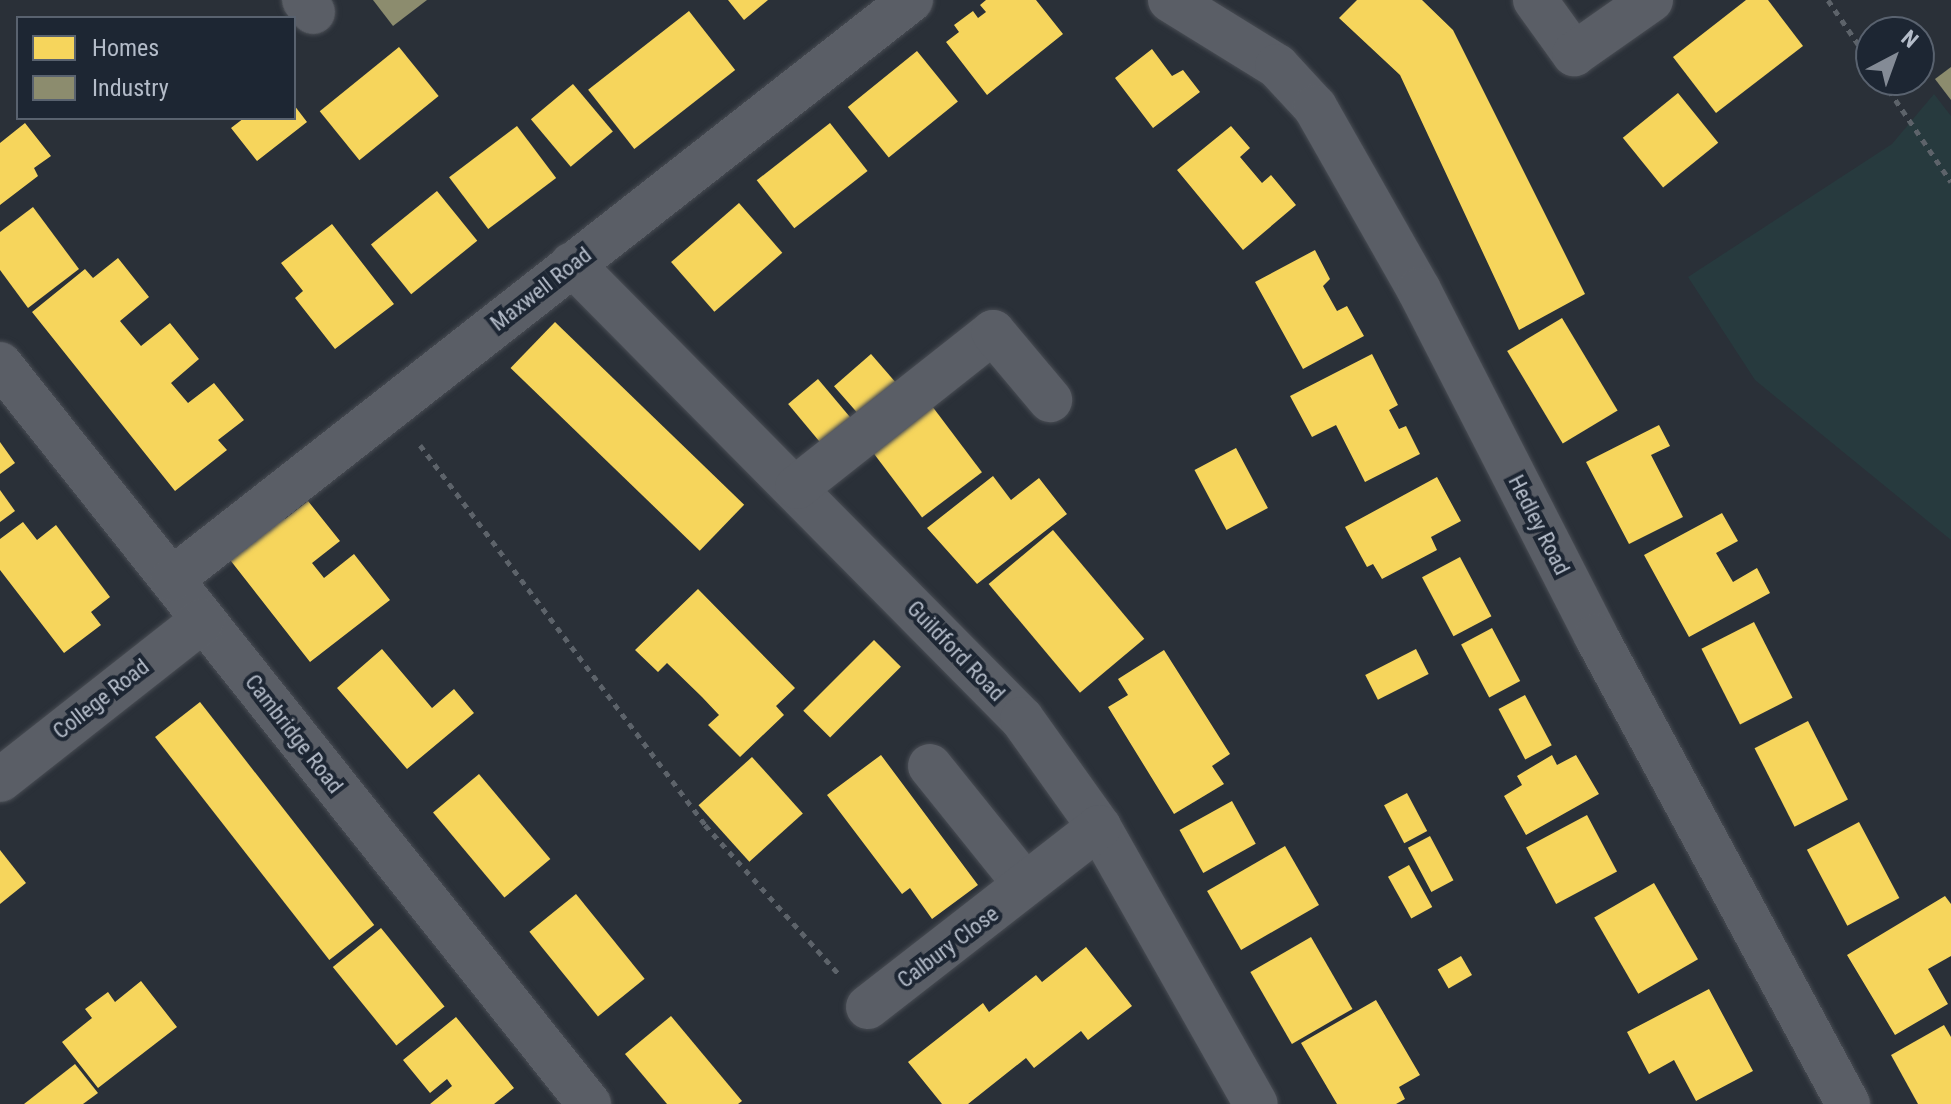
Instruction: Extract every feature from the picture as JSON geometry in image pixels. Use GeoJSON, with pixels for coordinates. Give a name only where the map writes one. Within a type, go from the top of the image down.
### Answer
{"type":"FeatureCollection","features":[{"type":"Feature","properties":{"kind":"street","name":"Maxwell Road"},"geometry":{"type":"LineString","coordinates":[[172,579],[911,0]]}},
{"type":"Feature","properties":{"kind":"street","name":"Hedley Road"},"geometry":{"type":"LineString","coordinates":[[1170,0],[1277,66],[1315,107],[1419,290],[1596,636],[1848,1104]]}},
{"type":"Feature","properties":{"kind":"street"},"geometry":{"type":"LineString","coordinates":[[1535,0],[1574,54],[1651,0]]}},
{"type":"Feature","properties":{"kind":"street","name":"Guildford Road"},"geometry":{"type":"LineString","coordinates":[[572,264],[797,487],[1022,719],[1099,827],[1256,1104]]}},
{"type":"Feature","properties":{"kind":"street"},"geometry":{"type":"LineString","coordinates":[[797,487],[993,332],[1050,400]]}},
{"type":"Feature","properties":{"kind":"street","name":"Cambridge Road"},"geometry":{"type":"LineString","coordinates":[[0,364],[589,1104]]}},
{"type":"Feature","properties":{"kind":"street","name":"College Road"},"geometry":{"type":"LineString","coordinates":[[0,780],[203,620]]}},
{"type":"Feature","properties":{"kind":"street"},"geometry":{"type":"LineString","coordinates":[[930,766],[1025,884]]}},
{"type":"Feature","properties":{"kind":"street","name":"Calbury Close"},"geometry":{"type":"LineString","coordinates":[[868,1007],[1099,827]]}},
{"type":"Feature","properties":{"kind":"path"},"geometry":{"type":"LineString","coordinates":[[1828,0],[1855,40]]}},
{"type":"Feature","properties":{"kind":"path"},"geometry":{"type":"LineString","coordinates":[[1893,96],[1951,182]]}},
{"type":"Feature","properties":{"kind":"path"},"geometry":{"type":"LineString","coordinates":[[391,407],[705,825],[868,1007]]}},
{"type":"Feature","properties":{"kind":"green space"},"geometry":{"type":"Polygon","coordinates":[[[1935,95],[1951,116],[1951,540],[1755,380],[1688,277],[1892,144],[1932,96],[1935,95]]]}},
{"type":"Feature","properties":{"kind":"building: Homes"},"geometry":{"type":"Polygon","coordinates":[[[728,0],[768,0],[744,20],[728,0]]]}},
{"type":"Feature","properties":{"kind":"building: Homes"},"geometry":{"type":"Polygon","coordinates":[[[986,0],[1036,0],[1063,34],[987,95],[946,42],[959,32],[954,25],[973,11],[978,18],[986,12],[980,5],[986,0]]]}},
{"type":"Feature","properties":{"kind":"building: Homes"},"geometry":{"type":"Polygon","coordinates":[[[1357,0],[1422,0],[1453,30],[1585,294],[1519,330],[1400,75],[1339,18],[1357,0]]]}},
{"type":"Feature","properties":{"kind":"building: Homes"},"geometry":{"type":"Polygon","coordinates":[[[1746,0],[1768,0],[1803,46],[1716,113],[1673,57],[1746,0]]]}},
{"type":"Feature","properties":{"kind":"building: Homes"},"geometry":{"type":"Polygon","coordinates":[[[689,11],[735,70],[634,149],[588,90],[689,11]]]}},
{"type":"Feature","properties":{"kind":"building: Homes"},"geometry":{"type":"Polygon","coordinates":[[[399,47],[439,96],[359,160],[320,111],[399,47]]]}},
{"type":"Feature","properties":{"kind":"building: Homes"},"geometry":{"type":"Polygon","coordinates":[[[1152,49],[1172,76],[1183,70],[1200,92],[1153,128],[1115,78],[1152,49]]]}},
{"type":"Feature","properties":{"kind":"building: Homes"},"geometry":{"type":"Polygon","coordinates":[[[917,51],[958,102],[889,158],[848,107],[917,51]]]}},
{"type":"Feature","properties":{"kind":"building: Homes"},"geometry":{"type":"Polygon","coordinates":[[[573,84],[613,131],[571,167],[531,119],[573,84]]]}},
{"type":"Feature","properties":{"kind":"building: Homes"},"geometry":{"type":"Polygon","coordinates":[[[1678,93],[1718,143],[1663,187],[1623,138],[1678,93]]]}},
{"type":"Feature","properties":{"kind":"building: Homes"},"geometry":{"type":"Polygon","coordinates":[[[296,108],[307,122],[257,161],[231,128],[241,120],[296,120],[296,108]]]}},
{"type":"Feature","properties":{"kind":"building: Homes"},"geometry":{"type":"Polygon","coordinates":[[[25,123],[51,156],[34,168],[38,176],[0,205],[0,143],[25,123]]]}},
{"type":"Feature","properties":{"kind":"building: Homes"},"geometry":{"type":"Polygon","coordinates":[[[830,123],[868,171],[794,228],[757,180],[830,123]]]}},
{"type":"Feature","properties":{"kind":"building: Homes"},"geometry":{"type":"Polygon","coordinates":[[[517,126],[556,178],[488,229],[449,177],[517,126]]]}},
{"type":"Feature","properties":{"kind":"building: Homes"},"geometry":{"type":"Polygon","coordinates":[[[1231,126],[1250,148],[1240,157],[1262,183],[1271,175],[1296,205],[1243,250],[1177,170],[1231,126]]]}},
{"type":"Feature","properties":{"kind":"building: Homes"},"geometry":{"type":"Polygon","coordinates":[[[437,191],[477,241],[411,294],[371,244],[437,191]]]}},
{"type":"Feature","properties":{"kind":"building: Homes"},"geometry":{"type":"Polygon","coordinates":[[[739,203],[782,253],[714,312],[671,262],[739,203]]]}},
{"type":"Feature","properties":{"kind":"building: Homes"},"geometry":{"type":"Polygon","coordinates":[[[33,207],[79,269],[28,308],[0,270],[0,232],[33,207]]]}},
{"type":"Feature","properties":{"kind":"building: Homes"},"geometry":{"type":"Polygon","coordinates":[[[332,224],[394,304],[335,349],[295,298],[303,291],[281,263],[332,224]]]}},
{"type":"Feature","properties":{"kind":"building: Homes"},"geometry":{"type":"Polygon","coordinates":[[[1315,250],[1330,279],[1323,286],[1337,311],[1347,306],[1364,336],[1303,369],[1255,282],[1315,250]]]}},
{"type":"Feature","properties":{"kind":"building: Homes"},"geometry":{"type":"Polygon","coordinates":[[[118,258],[149,297],[120,321],[141,346],[170,323],[199,359],[171,383],[188,403],[214,383],[244,420],[218,440],[227,450],[175,491],[32,312],[85,269],[93,278],[118,258]]]}},
{"type":"Feature","properties":{"kind":"building: Homes"},"geometry":{"type":"Polygon","coordinates":[[[1562,318],[1618,411],[1563,444],[1507,351],[1562,318]]]}},
{"type":"Feature","properties":{"kind":"building: Homes"},"geometry":{"type":"Polygon","coordinates":[[[555,322],[744,505],[700,551],[511,368],[555,322]]]}},
{"type":"Feature","properties":{"kind":"building: Homes"},"geometry":{"type":"Polygon","coordinates":[[[871,354],[898,385],[861,417],[834,386],[871,354]]]}},
{"type":"Feature","properties":{"kind":"building: Homes"},"geometry":{"type":"Polygon","coordinates":[[[1372,354],[1398,405],[1389,410],[1399,429],[1406,426],[1420,454],[1365,482],[1336,425],[1312,437],[1290,396],[1372,354]]]}},
{"type":"Feature","properties":{"kind":"building: Homes"},"geometry":{"type":"Polygon","coordinates":[[[818,379],[851,418],[821,443],[788,404],[818,379]]]}},
{"type":"Feature","properties":{"kind":"building: Homes"},"geometry":{"type":"Polygon","coordinates":[[[932,406],[982,472],[922,517],[872,451],[932,406]]]}},
{"type":"Feature","properties":{"kind":"building: Homes"},"geometry":{"type":"Polygon","coordinates":[[[1659,425],[1670,446],[1651,455],[1683,517],[1629,544],[1586,462],[1659,425]]]}},
{"type":"Feature","properties":{"kind":"building: Homes"},"geometry":{"type":"Polygon","coordinates":[[[0,442],[15,463],[0,474],[0,442]]]}},
{"type":"Feature","properties":{"kind":"building: Homes"},"geometry":{"type":"Polygon","coordinates":[[[1236,448],[1268,508],[1226,530],[1195,470],[1236,448]]]}},
{"type":"Feature","properties":{"kind":"building: Homes"},"geometry":{"type":"Polygon","coordinates":[[[993,476],[1011,500],[1039,478],[1067,514],[977,584],[927,528],[993,476]]]}},
{"type":"Feature","properties":{"kind":"building: Homes"},"geometry":{"type":"Polygon","coordinates":[[[1437,477],[1461,521],[1431,537],[1437,550],[1382,579],[1373,564],[1367,567],[1345,527],[1437,477]]]}},
{"type":"Feature","properties":{"kind":"building: Homes"},"geometry":{"type":"Polygon","coordinates":[[[0,490],[15,511],[0,522],[0,490]]]}},
{"type":"Feature","properties":{"kind":"building: Homes"},"geometry":{"type":"Polygon","coordinates":[[[308,501],[340,541],[312,563],[324,578],[354,554],[390,600],[310,662],[227,556],[281,514],[285,519],[308,501]]]}},
{"type":"Feature","properties":{"kind":"building: Homes"},"geometry":{"type":"Polygon","coordinates":[[[1722,513],[1738,541],[1716,553],[1733,582],[1757,568],[1770,593],[1689,637],[1644,555],[1722,513]]]}},
{"type":"Feature","properties":{"kind":"building: Homes"},"geometry":{"type":"Polygon","coordinates":[[[23,522],[37,540],[56,525],[110,597],[91,612],[101,625],[64,653],[0,570],[0,539],[23,522]]]}},
{"type":"Feature","properties":{"kind":"building: Homes"},"geometry":{"type":"Polygon","coordinates":[[[1053,530],[1144,639],[1080,693],[989,584],[1053,530]]]}},
{"type":"Feature","properties":{"kind":"building: Homes"},"geometry":{"type":"Polygon","coordinates":[[[1460,557],[1491,616],[1453,636],[1422,577],[1460,557]]]}},
{"type":"Feature","properties":{"kind":"building: Homes"},"geometry":{"type":"Polygon","coordinates":[[[698,589],[795,688],[776,706],[784,715],[740,757],[708,725],[719,715],[702,697],[667,663],[658,672],[635,650],[698,589]]]}},
{"type":"Feature","properties":{"kind":"building: Homes"},"geometry":{"type":"Polygon","coordinates":[[[1754,622],[1793,698],[1740,725],[1701,649],[1754,622]]]}},
{"type":"Feature","properties":{"kind":"building: Homes"},"geometry":{"type":"Polygon","coordinates":[[[1492,628],[1520,681],[1489,697],[1461,644],[1492,628]]]}},
{"type":"Feature","properties":{"kind":"building: Homes"},"geometry":{"type":"Polygon","coordinates":[[[874,640],[901,667],[830,738],[803,711],[874,640]]]}},
{"type":"Feature","properties":{"kind":"building: Homes"},"geometry":{"type":"Polygon","coordinates":[[[382,649],[432,708],[454,689],[474,713],[407,769],[337,688],[382,649]]]}},
{"type":"Feature","properties":{"kind":"building: Homes"},"geometry":{"type":"Polygon","coordinates":[[[1416,649],[1429,674],[1378,700],[1365,675],[1416,649]]]}},
{"type":"Feature","properties":{"kind":"building: Homes"},"geometry":{"type":"Polygon","coordinates":[[[1164,650],[1230,754],[1212,766],[1224,784],[1174,814],[1108,707],[1128,695],[1118,679],[1164,650]]]}},
{"type":"Feature","properties":{"kind":"building: Homes"},"geometry":{"type":"Polygon","coordinates":[[[1525,695],[1552,745],[1525,759],[1499,709],[1525,695]]]}},
{"type":"Feature","properties":{"kind":"building: Homes"},"geometry":{"type":"Polygon","coordinates":[[[200,702],[374,925],[329,960],[155,737],[200,702]]]}},
{"type":"Feature","properties":{"kind":"building: Homes"},"geometry":{"type":"Polygon","coordinates":[[[1808,721],[1848,799],[1794,827],[1755,748],[1808,721]]]}},
{"type":"Feature","properties":{"kind":"building: Homes"},"geometry":{"type":"Polygon","coordinates":[[[881,755],[978,885],[932,919],[910,888],[902,894],[827,795],[881,755]]]}},
{"type":"Feature","properties":{"kind":"building: Homes"},"geometry":{"type":"Polygon","coordinates":[[[1552,755],[1557,765],[1576,755],[1599,794],[1526,835],[1504,796],[1522,785],[1517,776],[1552,755]]]}},
{"type":"Feature","properties":{"kind":"building: Homes"},"geometry":{"type":"Polygon","coordinates":[[[752,757],[803,813],[749,862],[698,805],[752,757]]]}},
{"type":"Feature","properties":{"kind":"building: Homes"},"geometry":{"type":"Polygon","coordinates":[[[479,774],[550,859],[504,898],[433,813],[479,774]]]}},
{"type":"Feature","properties":{"kind":"building: Homes"},"geometry":{"type":"Polygon","coordinates":[[[1407,793],[1427,831],[1404,843],[1384,805],[1407,793]]]}},
{"type":"Feature","properties":{"kind":"building: Homes"},"geometry":{"type":"Polygon","coordinates":[[[1232,801],[1256,844],[1203,873],[1180,830],[1232,801]]]}},
{"type":"Feature","properties":{"kind":"building: Homes"},"geometry":{"type":"Polygon","coordinates":[[[1587,815],[1617,872],[1556,904],[1526,847],[1587,815]]]}},
{"type":"Feature","properties":{"kind":"building: Homes"},"geometry":{"type":"Polygon","coordinates":[[[1859,822],[1899,898],[1847,926],[1807,850],[1859,822]]]}},
{"type":"Feature","properties":{"kind":"building: Homes"},"geometry":{"type":"Polygon","coordinates":[[[1430,836],[1453,880],[1431,892],[1408,848],[1430,836]]]}},
{"type":"Feature","properties":{"kind":"building: Homes"},"geometry":{"type":"Polygon","coordinates":[[[1285,846],[1319,905],[1241,950],[1207,891],[1285,846]]]}},
{"type":"Feature","properties":{"kind":"building: Homes"},"geometry":{"type":"Polygon","coordinates":[[[0,850],[26,883],[0,904],[0,850]]]}},
{"type":"Feature","properties":{"kind":"building: Homes"},"geometry":{"type":"Polygon","coordinates":[[[1409,865],[1432,907],[1411,919],[1388,877],[1409,865]]]}},
{"type":"Feature","properties":{"kind":"building: Homes"},"geometry":{"type":"Polygon","coordinates":[[[1654,883],[1698,959],[1638,994],[1594,917],[1654,883]]]}},
{"type":"Feature","properties":{"kind":"building: Homes"},"geometry":{"type":"Polygon","coordinates":[[[576,894],[645,979],[598,1016],[529,932],[576,894]]]}},
{"type":"Feature","properties":{"kind":"building: Homes"},"geometry":{"type":"Polygon","coordinates":[[[1945,896],[1951,904],[1951,956],[1928,969],[1948,1004],[1895,1035],[1847,955],[1945,896]]]}},
{"type":"Feature","properties":{"kind":"building: Homes"},"geometry":{"type":"Polygon","coordinates":[[[381,928],[445,1006],[396,1046],[333,967],[381,928]]]}},
{"type":"Feature","properties":{"kind":"building: Homes"},"geometry":{"type":"Polygon","coordinates":[[[1311,937],[1352,1009],[1292,1044],[1250,972],[1311,937]]]}},
{"type":"Feature","properties":{"kind":"building: Homes"},"geometry":{"type":"Polygon","coordinates":[[[1086,947],[1132,1006],[1088,1040],[1081,1031],[1034,1068],[1026,1058],[968,1104],[942,1104],[908,1062],[983,1003],[989,1012],[1036,975],[1042,982],[1086,947]]]}},
{"type":"Feature","properties":{"kind":"building: Homes"},"geometry":{"type":"Polygon","coordinates":[[[1461,956],[1472,975],[1449,989],[1438,970],[1461,956]]]}},
{"type":"Feature","properties":{"kind":"building: Homes"},"geometry":{"type":"Polygon","coordinates":[[[141,981],[177,1027],[98,1088],[62,1042],[92,1018],[85,1009],[108,992],[115,1002],[141,981]]]}},
{"type":"Feature","properties":{"kind":"building: Homes"},"geometry":{"type":"Polygon","coordinates":[[[1709,989],[1753,1071],[1696,1101],[1674,1060],[1649,1074],[1627,1032],[1709,989]]]}},
{"type":"Feature","properties":{"kind":"building: Homes"},"geometry":{"type":"Polygon","coordinates":[[[1376,1000],[1420,1075],[1399,1087],[1405,1099],[1396,1104],[1337,1104],[1301,1043],[1376,1000]]]}},
{"type":"Feature","properties":{"kind":"building: Homes"},"geometry":{"type":"Polygon","coordinates":[[[671,1016],[742,1101],[738,1104],[667,1104],[625,1054],[671,1016]]]}},
{"type":"Feature","properties":{"kind":"building: Homes"},"geometry":{"type":"Polygon","coordinates":[[[456,1017],[514,1088],[494,1104],[430,1104],[452,1086],[447,1079],[430,1093],[403,1060],[456,1017]]]}},
{"type":"Feature","properties":{"kind":"building: Homes"},"geometry":{"type":"Polygon","coordinates":[[[1944,1025],[1951,1037],[1951,1104],[1918,1104],[1891,1055],[1944,1025]]]}},
{"type":"Feature","properties":{"kind":"building: Homes"},"geometry":{"type":"Polygon","coordinates":[[[75,1064],[98,1093],[83,1104],[24,1104],[75,1064]]]}},
{"type":"Feature","properties":{"kind":"building: Industry"},"geometry":{"type":"Polygon","coordinates":[[[373,0],[427,0],[393,26],[373,0]]]}},
{"type":"Feature","properties":{"kind":"building: Industry"},"geometry":{"type":"Polygon","coordinates":[[[1951,67],[1951,100],[1935,79],[1951,67]]]}}]}
